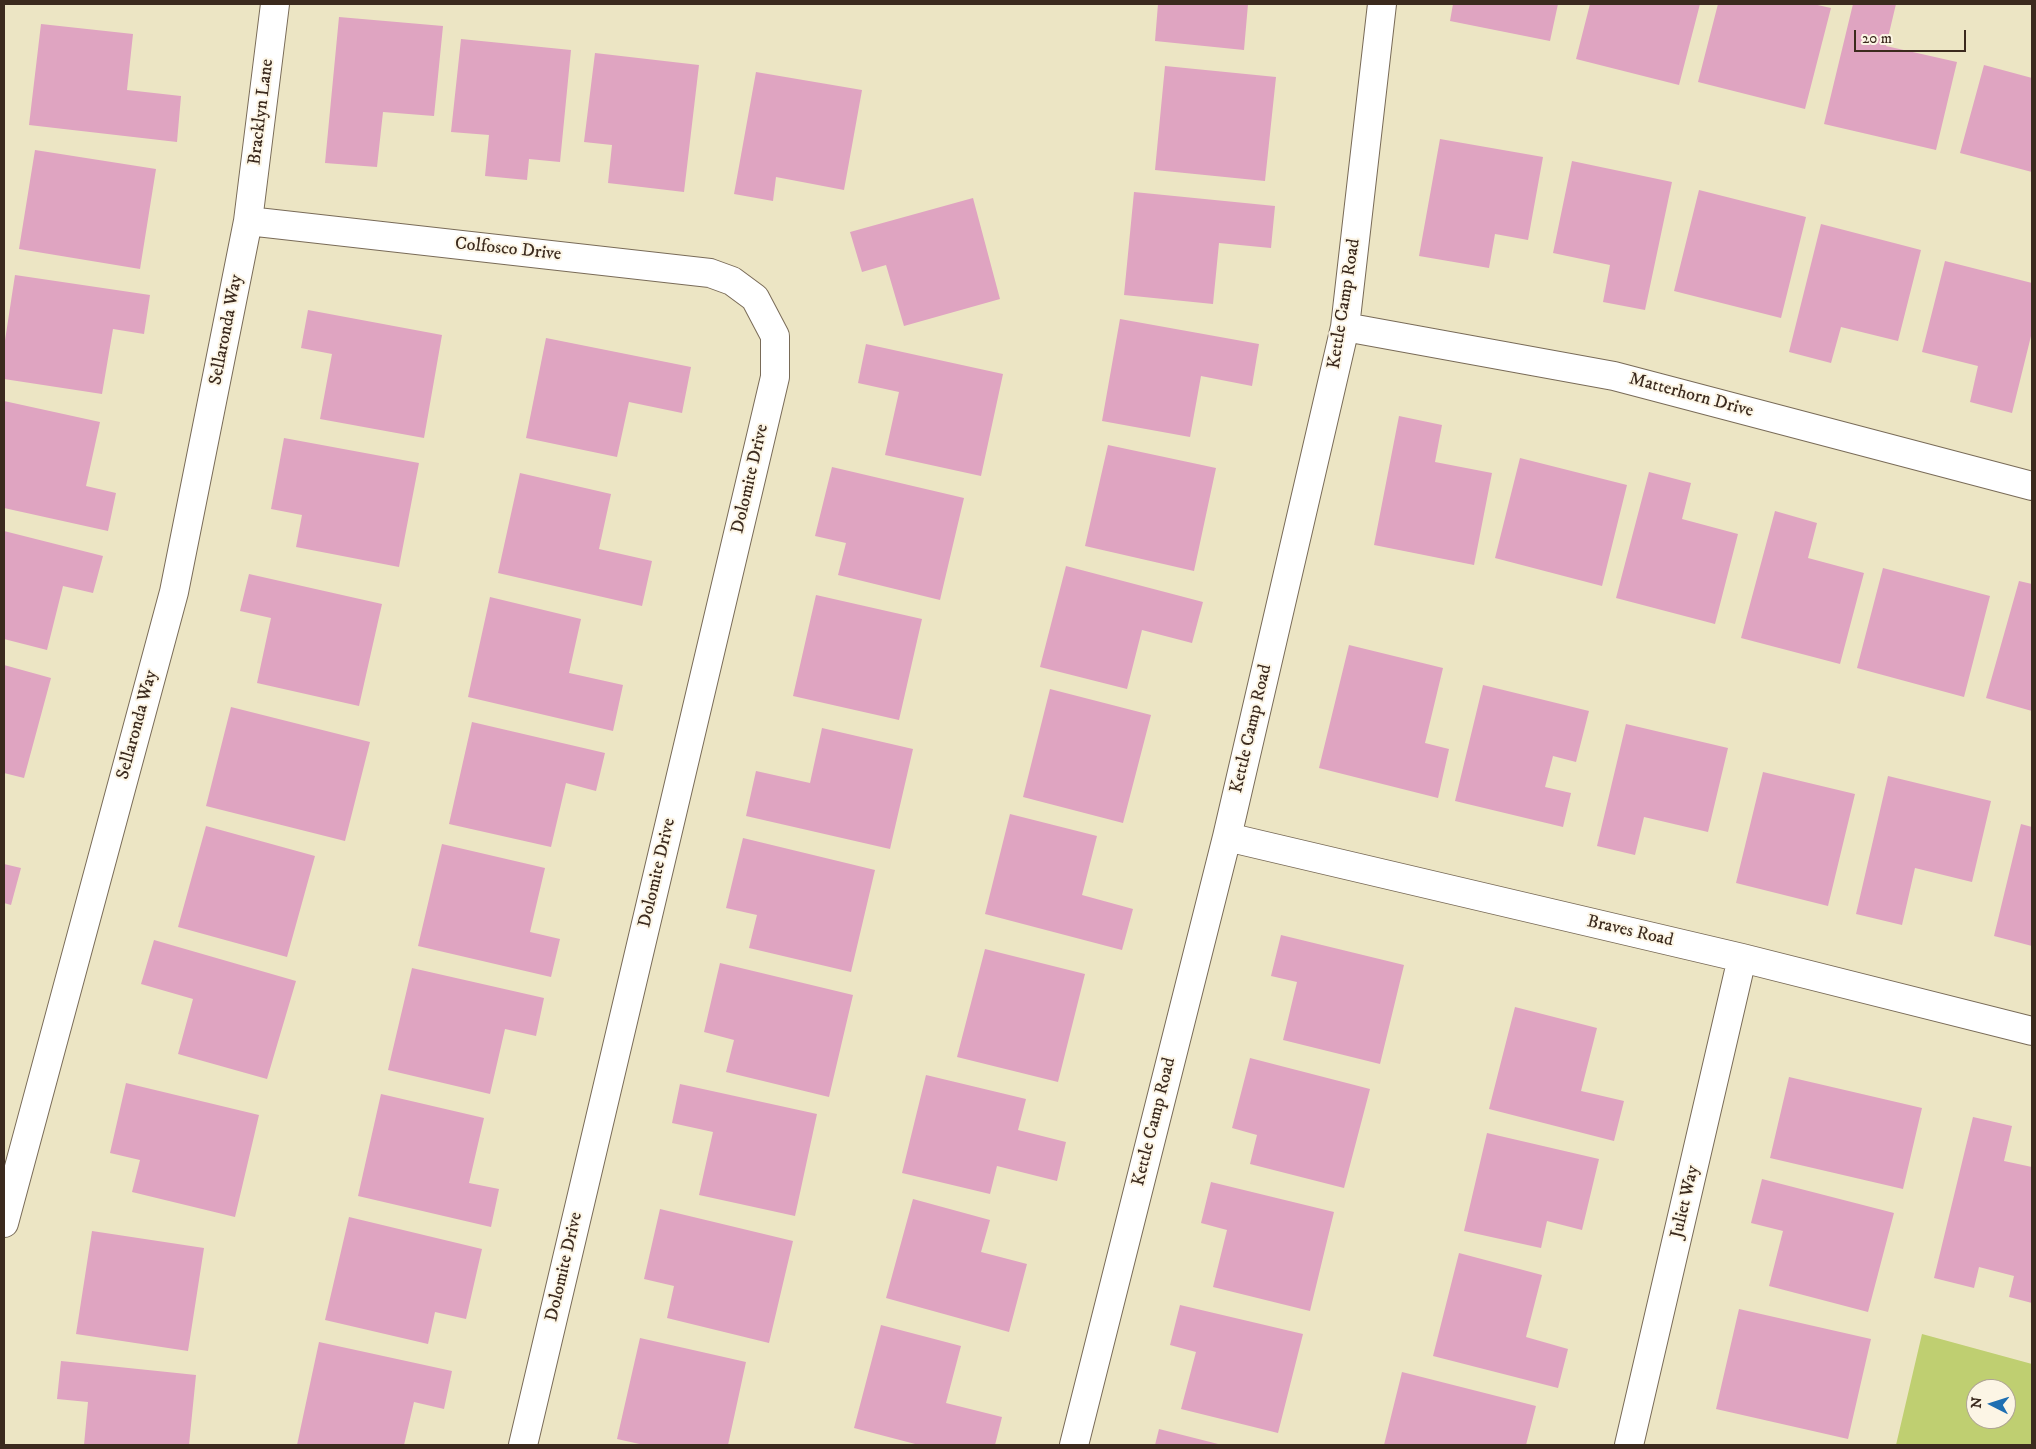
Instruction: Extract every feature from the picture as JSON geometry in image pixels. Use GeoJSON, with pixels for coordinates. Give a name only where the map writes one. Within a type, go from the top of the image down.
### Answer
{"type":"FeatureCollection","features":[{"type":"Feature","properties":{"kind":"street","name":"Bracklyn Lane"},"geometry":{"type":"LineString","coordinates":[[248,220],[275,4]]}},
{"type":"Feature","properties":{"kind":"street","name":"Kettle Camp Road"},"geometry":{"type":"LineString","coordinates":[[1074,1445],[1227,837],[1345,326],[1382,4]]}},
{"type":"Feature","properties":{"kind":"street","name":"Colfosco Drive"},"geometry":{"type":"LineString","coordinates":[[248,220],[710,272],[737,284],[758,303]]}},
{"type":"Feature","properties":{"kind":"street","name":"Sellaronda Way"},"geometry":{"type":"LineString","coordinates":[[4,1223],[174,592],[248,220]]}},
{"type":"Feature","properties":{"kind":"street","name":"Dolomite Drive"},"geometry":{"type":"LineString","coordinates":[[523,1445],[775,376],[775,336],[758,303]]}},
{"type":"Feature","properties":{"kind":"street","name":"Matterhorn Drive"},"geometry":{"type":"LineString","coordinates":[[1345,326],[1614,376],[2032,486]]}},
{"type":"Feature","properties":{"kind":"street","name":"Braves Road"},"geometry":{"type":"LineString","coordinates":[[1227,837],[1742,958],[2032,1031]]}},
{"type":"Feature","properties":{"kind":"street","name":"Juliet Way"},"geometry":{"type":"LineString","coordinates":[[1629,1445],[1742,958]]}},
{"type":"Feature","properties":{"kind":"green space"},"geometry":{"type":"Polygon","coordinates":[[[1922,1334],[2032,1364],[2032,1445],[1896,1445],[1922,1334]]]}},
{"type":"Feature","properties":{"kind":"building"},"geometry":{"type":"Polygon","coordinates":[[[1158,4],[1248,4],[1244,50],[1155,41],[1158,4]]]}},
{"type":"Feature","properties":{"kind":"building"},"geometry":{"type":"Polygon","coordinates":[[[1453,4],[1558,4],[1550,41],[1450,21],[1453,4]]]}},
{"type":"Feature","properties":{"kind":"building"},"geometry":{"type":"Polygon","coordinates":[[[1590,4],[1700,4],[1679,85],[1576,59],[1590,4]]]}},
{"type":"Feature","properties":{"kind":"building"},"geometry":{"type":"Polygon","coordinates":[[[1718,4],[1813,4],[1831,8],[1805,109],[1698,82],[1718,4]]]}},
{"type":"Feature","properties":{"kind":"building"},"geometry":{"type":"Polygon","coordinates":[[[1853,4],[1896,4],[1886,46],[1957,62],[1936,150],[1824,124],[1853,4]]]}},
{"type":"Feature","properties":{"kind":"building"},"geometry":{"type":"Polygon","coordinates":[[[339,17],[443,26],[434,116],[383,112],[377,167],[325,163],[339,17]]]}},
{"type":"Feature","properties":{"kind":"building"},"geometry":{"type":"Polygon","coordinates":[[[41,24],[133,34],[127,90],[181,96],[177,142],[29,125],[41,24]]]}},
{"type":"Feature","properties":{"kind":"building"},"geometry":{"type":"Polygon","coordinates":[[[461,39],[571,50],[560,162],[529,159],[527,180],[485,176],[489,135],[451,132],[461,39]]]}},
{"type":"Feature","properties":{"kind":"building"},"geometry":{"type":"Polygon","coordinates":[[[595,53],[699,65],[684,192],[608,183],[612,145],[584,142],[595,53]]]}},
{"type":"Feature","properties":{"kind":"building"},"geometry":{"type":"Polygon","coordinates":[[[1984,65],[2032,78],[2032,172],[1960,153],[1984,65]]]}},
{"type":"Feature","properties":{"kind":"building"},"geometry":{"type":"Polygon","coordinates":[[[1165,66],[1276,77],[1265,181],[1155,170],[1165,66]]]}},
{"type":"Feature","properties":{"kind":"building"},"geometry":{"type":"Polygon","coordinates":[[[756,72],[862,90],[844,190],[776,177],[773,201],[734,194],[756,72]]]}},
{"type":"Feature","properties":{"kind":"building"},"geometry":{"type":"Polygon","coordinates":[[[1440,139],[1543,157],[1528,240],[1495,234],[1489,268],[1419,256],[1440,139]]]}},
{"type":"Feature","properties":{"kind":"building"},"geometry":{"type":"Polygon","coordinates":[[[35,150],[156,169],[140,269],[19,249],[35,150]]]}},
{"type":"Feature","properties":{"kind":"building"},"geometry":{"type":"Polygon","coordinates":[[[1572,161],[1672,182],[1645,310],[1603,302],[1610,265],[1553,253],[1572,161]]]}},
{"type":"Feature","properties":{"kind":"building"},"geometry":{"type":"Polygon","coordinates":[[[1699,190],[1806,217],[1781,318],[1674,291],[1699,190]]]}},
{"type":"Feature","properties":{"kind":"building"},"geometry":{"type":"Polygon","coordinates":[[[1134,192],[1275,206],[1271,248],[1219,243],[1213,304],[1124,295],[1134,192]]]}},
{"type":"Feature","properties":{"kind":"building"},"geometry":{"type":"Polygon","coordinates":[[[973,198],[1000,299],[904,326],[886,265],[862,272],[850,232],[973,198]]]}},
{"type":"Feature","properties":{"kind":"building"},"geometry":{"type":"Polygon","coordinates":[[[1821,224],[1921,250],[1898,341],[1841,327],[1831,363],[1789,352],[1821,224]]]}},
{"type":"Feature","properties":{"kind":"building"},"geometry":{"type":"Polygon","coordinates":[[[1945,261],[2032,283],[2032,332],[2012,413],[1970,402],[1978,366],[1922,352],[1945,261]]]}},
{"type":"Feature","properties":{"kind":"building"},"geometry":{"type":"Polygon","coordinates":[[[15,275],[150,295],[144,334],[113,329],[102,394],[4,379],[4,347],[15,275]]]}},
{"type":"Feature","properties":{"kind":"building"},"geometry":{"type":"Polygon","coordinates":[[[308,310],[442,335],[424,438],[320,419],[332,354],[301,348],[308,310]]]}},
{"type":"Feature","properties":{"kind":"building"},"geometry":{"type":"Polygon","coordinates":[[[1120,319],[1259,344],[1252,386],[1201,376],[1190,437],[1102,421],[1120,319]]]}},
{"type":"Feature","properties":{"kind":"building"},"geometry":{"type":"Polygon","coordinates":[[[546,338],[691,367],[682,413],[629,402],[617,457],[526,438],[546,338]]]}},
{"type":"Feature","properties":{"kind":"building"},"geometry":{"type":"Polygon","coordinates":[[[866,344],[1003,374],[981,476],[885,455],[899,392],[858,383],[866,344]]]}},
{"type":"Feature","properties":{"kind":"building"},"geometry":{"type":"Polygon","coordinates":[[[4,401],[100,422],[86,486],[116,493],[108,531],[4,508],[4,401]]]}},
{"type":"Feature","properties":{"kind":"building"},"geometry":{"type":"Polygon","coordinates":[[[1399,416],[1442,425],[1435,462],[1492,473],[1474,565],[1374,545],[1399,416]]]}},
{"type":"Feature","properties":{"kind":"building"},"geometry":{"type":"Polygon","coordinates":[[[284,438],[419,463],[399,567],[296,547],[302,515],[271,509],[284,438]]]}},
{"type":"Feature","properties":{"kind":"building"},"geometry":{"type":"Polygon","coordinates":[[[1108,445],[1216,468],[1194,571],[1085,546],[1108,445]]]}},
{"type":"Feature","properties":{"kind":"building"},"geometry":{"type":"Polygon","coordinates":[[[1520,458],[1627,485],[1602,586],[1495,558],[1520,458]]]}},
{"type":"Feature","properties":{"kind":"building"},"geometry":{"type":"Polygon","coordinates":[[[832,467],[964,498],[940,600],[838,575],[846,543],[815,536],[832,467]]]}},
{"type":"Feature","properties":{"kind":"building"},"geometry":{"type":"Polygon","coordinates":[[[1649,472],[1691,483],[1682,519],[1738,534],[1715,624],[1616,598],[1649,472]]]}},
{"type":"Feature","properties":{"kind":"building"},"geometry":{"type":"Polygon","coordinates":[[[520,473],[611,494],[599,549],[652,561],[642,606],[498,573],[520,473]]]}},
{"type":"Feature","properties":{"kind":"building"},"geometry":{"type":"Polygon","coordinates":[[[1775,511],[1817,523],[1808,558],[1864,573],[1840,664],[1741,638],[1775,511]]]}},
{"type":"Feature","properties":{"kind":"building"},"geometry":{"type":"Polygon","coordinates":[[[4,531],[103,556],[93,593],[63,586],[47,650],[4,639],[4,531]]]}},
{"type":"Feature","properties":{"kind":"building"},"geometry":{"type":"Polygon","coordinates":[[[1066,566],[1203,602],[1192,643],[1142,630],[1127,689],[1040,667],[1066,566]]]}},
{"type":"Feature","properties":{"kind":"building"},"geometry":{"type":"Polygon","coordinates":[[[1883,568],[1990,596],[1964,697],[1857,668],[1883,568]]]}},
{"type":"Feature","properties":{"kind":"building"},"geometry":{"type":"Polygon","coordinates":[[[249,574],[382,604],[359,706],[257,683],[271,618],[240,611],[249,574]]]}},
{"type":"Feature","properties":{"kind":"building"},"geometry":{"type":"Polygon","coordinates":[[[2019,581],[2032,584],[2032,711],[1986,698],[2019,581]]]}},
{"type":"Feature","properties":{"kind":"building"},"geometry":{"type":"Polygon","coordinates":[[[816,595],[922,619],[899,720],[793,696],[816,595]]]}},
{"type":"Feature","properties":{"kind":"building"},"geometry":{"type":"Polygon","coordinates":[[[490,597],[581,619],[569,673],[623,685],[613,731],[468,697],[490,597]]]}},
{"type":"Feature","properties":{"kind":"building"},"geometry":{"type":"Polygon","coordinates":[[[1349,645],[1443,668],[1425,743],[1449,749],[1438,798],[1319,768],[1349,645]]]}},
{"type":"Feature","properties":{"kind":"building"},"geometry":{"type":"Polygon","coordinates":[[[4,665],[51,678],[24,778],[4,773],[4,665]]]}},
{"type":"Feature","properties":{"kind":"building"},"geometry":{"type":"Polygon","coordinates":[[[1483,685],[1589,711],[1576,762],[1553,756],[1545,787],[1571,793],[1563,827],[1455,801],[1483,685]]]}},
{"type":"Feature","properties":{"kind":"building"},"geometry":{"type":"Polygon","coordinates":[[[1050,689],[1151,715],[1123,823],[1023,797],[1050,689]]]}},
{"type":"Feature","properties":{"kind":"building"},"geometry":{"type":"Polygon","coordinates":[[[231,707],[370,742],[345,841],[206,806],[231,707]]]}},
{"type":"Feature","properties":{"kind":"building"},"geometry":{"type":"Polygon","coordinates":[[[472,722],[605,753],[596,791],[566,783],[551,847],[449,824],[472,722]]]}},
{"type":"Feature","properties":{"kind":"building"},"geometry":{"type":"Polygon","coordinates":[[[1626,724],[1728,748],[1708,832],[1644,817],[1635,855],[1597,846],[1626,724]]]}},
{"type":"Feature","properties":{"kind":"building"},"geometry":{"type":"Polygon","coordinates":[[[822,728],[913,749],[890,849],[746,816],[756,771],[810,783],[822,728]]]}},
{"type":"Feature","properties":{"kind":"building"},"geometry":{"type":"Polygon","coordinates":[[[1763,772],[1855,794],[1828,906],[1736,883],[1763,772]]]}},
{"type":"Feature","properties":{"kind":"building"},"geometry":{"type":"Polygon","coordinates":[[[1888,776],[1991,801],[1972,882],[1915,868],[1902,925],[1856,914],[1888,776]]]}},
{"type":"Feature","properties":{"kind":"building"},"geometry":{"type":"Polygon","coordinates":[[[1010,814],[1097,836],[1082,895],[1133,909],[1122,950],[985,914],[1010,814]]]}},
{"type":"Feature","properties":{"kind":"building"},"geometry":{"type":"Polygon","coordinates":[[[2021,824],[2032,827],[2032,946],[1994,936],[2021,824]]]}},
{"type":"Feature","properties":{"kind":"building"},"geometry":{"type":"Polygon","coordinates":[[[206,826],[315,856],[287,957],[178,927],[206,826]]]}},
{"type":"Feature","properties":{"kind":"building"},"geometry":{"type":"Polygon","coordinates":[[[743,838],[875,870],[851,972],[749,948],[757,915],[726,908],[743,838]]]}},
{"type":"Feature","properties":{"kind":"building"},"geometry":{"type":"Polygon","coordinates":[[[442,844],[545,868],[530,932],[560,939],[551,977],[418,946],[442,844]]]}},
{"type":"Feature","properties":{"kind":"building"},"geometry":{"type":"Polygon","coordinates":[[[4,864],[21,868],[11,905],[4,903],[4,864]]]}},
{"type":"Feature","properties":{"kind":"building"},"geometry":{"type":"Polygon","coordinates":[[[1281,935],[1404,965],[1380,1064],[1283,1040],[1297,982],[1271,976],[1281,935]]]}},
{"type":"Feature","properties":{"kind":"building"},"geometry":{"type":"Polygon","coordinates":[[[154,940],[296,981],[267,1079],[178,1054],[193,999],[141,984],[154,940]]]}},
{"type":"Feature","properties":{"kind":"building"},"geometry":{"type":"Polygon","coordinates":[[[985,949],[1085,974],[1058,1082],[957,1057],[985,949]]]}},
{"type":"Feature","properties":{"kind":"building"},"geometry":{"type":"Polygon","coordinates":[[[720,963],[853,995],[829,1097],[726,1072],[734,1040],[704,1032],[720,963]]]}},
{"type":"Feature","properties":{"kind":"building"},"geometry":{"type":"Polygon","coordinates":[[[412,968],[544,998],[536,1036],[505,1029],[490,1094],[388,1070],[412,968]]]}},
{"type":"Feature","properties":{"kind":"building"},"geometry":{"type":"Polygon","coordinates":[[[1515,1007],[1597,1028],[1581,1091],[1624,1101],[1614,1141],[1489,1109],[1515,1007]]]}},
{"type":"Feature","properties":{"kind":"building"},"geometry":{"type":"Polygon","coordinates":[[[1250,1058],[1370,1089],[1344,1188],[1250,1164],[1257,1135],[1232,1128],[1250,1058]]]}},
{"type":"Feature","properties":{"kind":"building"},"geometry":{"type":"Polygon","coordinates":[[[926,1075],[1026,1099],[1018,1130],[1066,1142],[1057,1181],[997,1166],[990,1194],[902,1173],[926,1075]]]}},
{"type":"Feature","properties":{"kind":"building"},"geometry":{"type":"Polygon","coordinates":[[[1789,1077],[1922,1108],[1903,1189],[1770,1158],[1789,1077]]]}},
{"type":"Feature","properties":{"kind":"building"},"geometry":{"type":"Polygon","coordinates":[[[126,1083],[259,1115],[235,1217],[132,1192],[140,1160],[110,1153],[126,1083]]]}},
{"type":"Feature","properties":{"kind":"building"},"geometry":{"type":"Polygon","coordinates":[[[680,1084],[817,1114],[795,1216],[699,1195],[713,1132],[672,1123],[680,1084]]]}},
{"type":"Feature","properties":{"kind":"building"},"geometry":{"type":"Polygon","coordinates":[[[381,1094],[484,1118],[469,1183],[499,1189],[491,1227],[358,1196],[381,1094]]]}},
{"type":"Feature","properties":{"kind":"building"},"geometry":{"type":"Polygon","coordinates":[[[1973,1117],[2012,1126],[2004,1161],[2032,1167],[2032,1303],[2009,1297],[2014,1276],[1979,1267],[1974,1288],[1934,1278],[1973,1117]]]}},
{"type":"Feature","properties":{"kind":"building"},"geometry":{"type":"Polygon","coordinates":[[[1487,1133],[1599,1159],[1582,1230],[1547,1221],[1541,1248],[1464,1231],[1487,1133]]]}},
{"type":"Feature","properties":{"kind":"building"},"geometry":{"type":"Polygon","coordinates":[[[1762,1179],[1894,1213],[1868,1312],[1769,1286],[1783,1231],[1751,1223],[1762,1179]]]}},
{"type":"Feature","properties":{"kind":"building"},"geometry":{"type":"Polygon","coordinates":[[[1211,1182],[1334,1212],[1310,1311],[1213,1287],[1227,1230],[1201,1223],[1211,1182]]]}},
{"type":"Feature","properties":{"kind":"building"},"geometry":{"type":"Polygon","coordinates":[[[913,1199],[990,1220],[981,1252],[1027,1264],[1009,1332],[886,1298],[913,1199]]]}},
{"type":"Feature","properties":{"kind":"building"},"geometry":{"type":"Polygon","coordinates":[[[660,1209],[793,1241],[769,1343],[667,1318],[674,1286],[644,1279],[660,1209]]]}},
{"type":"Feature","properties":{"kind":"building"},"geometry":{"type":"Polygon","coordinates":[[[349,1217],[482,1249],[466,1319],[435,1312],[428,1344],[325,1320],[349,1217]]]}},
{"type":"Feature","properties":{"kind":"building"},"geometry":{"type":"Polygon","coordinates":[[[92,1231],[204,1248],[188,1351],[76,1334],[92,1231]]]}},
{"type":"Feature","properties":{"kind":"building"},"geometry":{"type":"Polygon","coordinates":[[[1459,1253],[1542,1275],[1526,1337],[1568,1349],[1558,1388],[1433,1356],[1459,1253]]]}},
{"type":"Feature","properties":{"kind":"building"},"geometry":{"type":"Polygon","coordinates":[[[1180,1305],[1303,1334],[1278,1433],[1181,1409],[1196,1352],[1170,1345],[1180,1305]]]}},
{"type":"Feature","properties":{"kind":"building"},"geometry":{"type":"Polygon","coordinates":[[[1739,1309],[1871,1339],[1848,1439],[1716,1409],[1739,1309]]]}},
{"type":"Feature","properties":{"kind":"building"},"geometry":{"type":"Polygon","coordinates":[[[881,1325],[961,1346],[946,1403],[1002,1417],[995,1445],[919,1445],[854,1428],[881,1325]]]}},
{"type":"Feature","properties":{"kind":"building"},"geometry":{"type":"Polygon","coordinates":[[[640,1338],[746,1362],[728,1445],[644,1445],[617,1439],[640,1338]]]}},
{"type":"Feature","properties":{"kind":"building"},"geometry":{"type":"Polygon","coordinates":[[[319,1342],[452,1371],[444,1409],[414,1402],[404,1445],[297,1445],[319,1342]]]}},
{"type":"Feature","properties":{"kind":"building"},"geometry":{"type":"Polygon","coordinates":[[[61,1361],[196,1375],[189,1445],[84,1445],[88,1402],[57,1399],[61,1361]]]}},
{"type":"Feature","properties":{"kind":"building"},"geometry":{"type":"Polygon","coordinates":[[[1402,1372],[1536,1406],[1526,1445],[1384,1445],[1402,1372]]]}},
{"type":"Feature","properties":{"kind":"building"},"geometry":{"type":"Polygon","coordinates":[[[1159,1429],[1222,1445],[1155,1445],[1159,1429]]]}}]}
